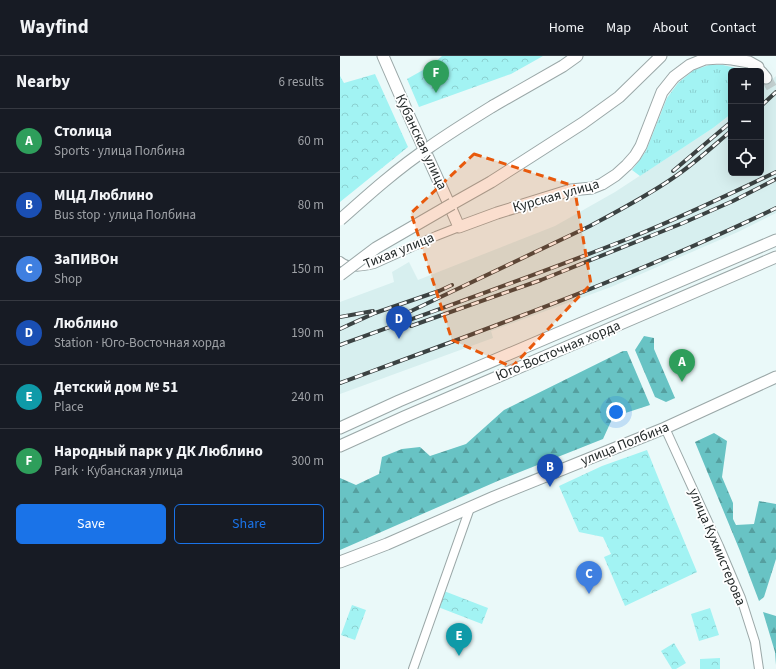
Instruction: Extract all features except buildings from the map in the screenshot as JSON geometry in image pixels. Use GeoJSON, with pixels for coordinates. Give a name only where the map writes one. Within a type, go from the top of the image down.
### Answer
{"type":"FeatureCollection","features":[{"type":"Feature","properties":{"kind":"main road","name":"Кубанская улица"},"geometry":{"type":"LineString","coordinates":[[383,56],[459,227]]}},
{"type":"Feature","properties":{"kind":"main road"},"geometry":{"type":"LineString","coordinates":[[340,220],[364,198],[406,164],[430,147],[493,106],[577,56]]}},
{"type":"Feature","properties":{"kind":"main road"},"geometry":{"type":"LineString","coordinates":[[340,275],[376,248],[491,182],[583,122],[619,97],[661,56]]}},
{"type":"Feature","properties":{"kind":"main road"},"geometry":{"type":"LineString","coordinates":[[750,56],[758,68]]}},
{"type":"Feature","properties":{"kind":"main road","name":"Курская улица"},"geometry":{"type":"LineString","coordinates":[[459,227],[497,213],[571,190],[592,188],[602,184],[616,175],[635,156],[641,146],[662,92],[674,77],[690,65],[705,59],[722,57],[749,62],[756,68]]}},
{"type":"Feature","properties":{"kind":"main road"},"geometry":{"type":"LineString","coordinates":[[449,204],[462,218],[474,218],[497,213]]}},
{"type":"Feature","properties":{"kind":"main road","name":"Юго-Восточная хорда"},"geometry":{"type":"LineString","coordinates":[[340,428],[399,401],[776,240]]}},
{"type":"Feature","properties":{"kind":"main road","name":"Юго-Восточная хорда"},"geometry":{"type":"LineString","coordinates":[[340,446],[772,259]]}},
{"type":"Feature","properties":{"kind":"main road","name":"улица Полбина"},"geometry":{"type":"LineString","coordinates":[[340,562],[387,544],[494,497],[665,428],[776,377]]}},
{"type":"Feature","properties":{"kind":"street","name":"Тихая улица"},"geometry":{"type":"LineString","coordinates":[[340,261],[349,267],[374,264],[459,227]]}},
{"type":"Feature","properties":{"kind":"street","name":"улица Кухмистерова"},"geometry":{"type":"LineString","coordinates":[[665,428],[741,598],[755,642],[760,669]]}},
{"type":"Feature","properties":{"kind":"street"},"geometry":{"type":"LineString","coordinates":[[413,669],[470,508]]}},
{"type":"Feature","properties":{"kind":"highlighted area"},"geometry":{"type":"Polygon","coordinates":[[[474,154],[574,186],[591,284],[512,367],[452,340],[411,213],[474,154]]]}},
{"type":"Feature","properties":{"kind":"shaded area"},"geometry":{"type":"Polygon","coordinates":[[[776,76],[776,213],[738,232],[611,287],[491,331],[493,338],[340,394],[340,302],[394,282],[392,272],[409,262],[418,280],[555,226],[615,192],[713,128],[728,116],[728,176],[764,176],[764,86],[776,76]]]}},
{"type":"Feature","properties":{"kind":"green space"},"geometry":{"type":"Polygon","coordinates":[[[442,56],[543,56],[511,74],[419,107],[407,79],[432,65],[442,56]]]}},
{"type":"Feature","properties":{"kind":"green space"},"geometry":{"type":"Polygon","coordinates":[[[709,65],[723,65],[736,68],[728,68],[728,116],[713,128],[640,176],[632,170],[646,151],[667,98],[678,83],[694,70],[709,65]]]}},
{"type":"Feature","properties":{"kind":"green space"},"geometry":{"type":"Polygon","coordinates":[[[375,74],[408,147],[340,202],[340,76],[344,83],[375,74]]]}},
{"type":"Feature","properties":{"kind":"green space"},"geometry":{"type":"Polygon","coordinates":[[[644,336],[654,338],[654,349],[675,398],[666,402],[655,397],[635,350],[644,336]]]}},
{"type":"Feature","properties":{"kind":"green space"},"geometry":{"type":"Polygon","coordinates":[[[623,351],[627,351],[650,405],[613,417],[603,439],[500,480],[340,550],[340,478],[356,485],[379,474],[382,457],[402,449],[420,447],[430,456],[466,444],[504,410],[623,351]]]}},
{"type":"Feature","properties":{"kind":"green space"},"geometry":{"type":"Polygon","coordinates":[[[714,433],[727,441],[722,477],[733,503],[733,519],[736,525],[754,524],[759,501],[776,504],[776,559],[764,597],[759,601],[695,442],[714,433]]]}},
{"type":"Feature","properties":{"kind":"green space"},"geometry":{"type":"Polygon","coordinates":[[[647,450],[697,572],[625,606],[604,557],[611,554],[603,537],[579,532],[559,486],[602,466],[647,450]]]}},
{"type":"Feature","properties":{"kind":"green space"},"geometry":{"type":"Polygon","coordinates":[[[444,591],[488,608],[482,624],[438,607],[444,591]]]}},
{"type":"Feature","properties":{"kind":"green space"},"geometry":{"type":"Polygon","coordinates":[[[352,605],[366,610],[355,640],[341,635],[352,605]]]}},
{"type":"Feature","properties":{"kind":"green space"},"geometry":{"type":"Polygon","coordinates":[[[710,608],[719,635],[699,641],[691,614],[710,608]]]}},
{"type":"Feature","properties":{"kind":"green space"},"geometry":{"type":"Polygon","coordinates":[[[763,612],[776,616],[776,665],[775,652],[763,612]]]}},
{"type":"Feature","properties":{"kind":"green space"},"geometry":{"type":"Polygon","coordinates":[[[674,643],[686,663],[676,669],[672,669],[661,651],[674,643]]]}},
{"type":"Feature","properties":{"kind":"green space"},"geometry":{"type":"Polygon","coordinates":[[[720,658],[720,669],[700,669],[700,659],[720,658]]]}},
{"type":"Feature","properties":{"kind":"tunnel"},"geometry":{"type":"LineString","coordinates":[[766,78],[776,95]]}},
{"type":"Feature","properties":{"kind":"railway"},"geometry":{"type":"LineString","coordinates":[[763,104],[776,92]]}},
{"type":"Feature","properties":{"kind":"railway"},"geometry":{"type":"LineString","coordinates":[[673,171],[728,125]]}},
{"type":"Feature","properties":{"kind":"railway"},"geometry":{"type":"LineString","coordinates":[[390,321],[590,226],[632,203],[681,173],[728,134]]}},
{"type":"Feature","properties":{"kind":"railway"},"geometry":{"type":"LineString","coordinates":[[340,345],[630,238],[776,172]]}},
{"type":"Feature","properties":{"kind":"railway"},"geometry":{"type":"LineString","coordinates":[[411,326],[541,280],[683,223],[733,201],[776,179]]}},
{"type":"Feature","properties":{"kind":"railway"},"geometry":{"type":"LineString","coordinates":[[340,383],[505,322],[615,279],[723,233],[776,208]]}},
{"type":"Feature","properties":{"kind":"railway"},"geometry":{"type":"LineString","coordinates":[[340,329],[375,313],[452,285]]}},
{"type":"Feature","properties":{"kind":"railway"},"geometry":{"type":"LineString","coordinates":[[340,317],[373,311]]}},
{"type":"Feature","properties":{"kind":"place","name":"Народный парк у ДК Люблино"},"geometry":{"type":"Point","coordinates":[436,93]}},
{"type":"Feature","properties":{"kind":"place","name":"Люблино"},"geometry":{"type":"Point","coordinates":[399,339]}},
{"type":"Feature","properties":{"kind":"place","name":"Столица"},"geometry":{"type":"Point","coordinates":[682,382]}},
{"type":"Feature","properties":{"kind":"place","name":"МЦД Люблино"},"geometry":{"type":"Point","coordinates":[550,487]}},
{"type":"Feature","properties":{"kind":"place","name":"ЗаПИВОн"},"geometry":{"type":"Point","coordinates":[589,594]}},
{"type":"Feature","properties":{"kind":"place","name":"Детский дом № 51"},"geometry":{"type":"Point","coordinates":[459,656]}}]}
